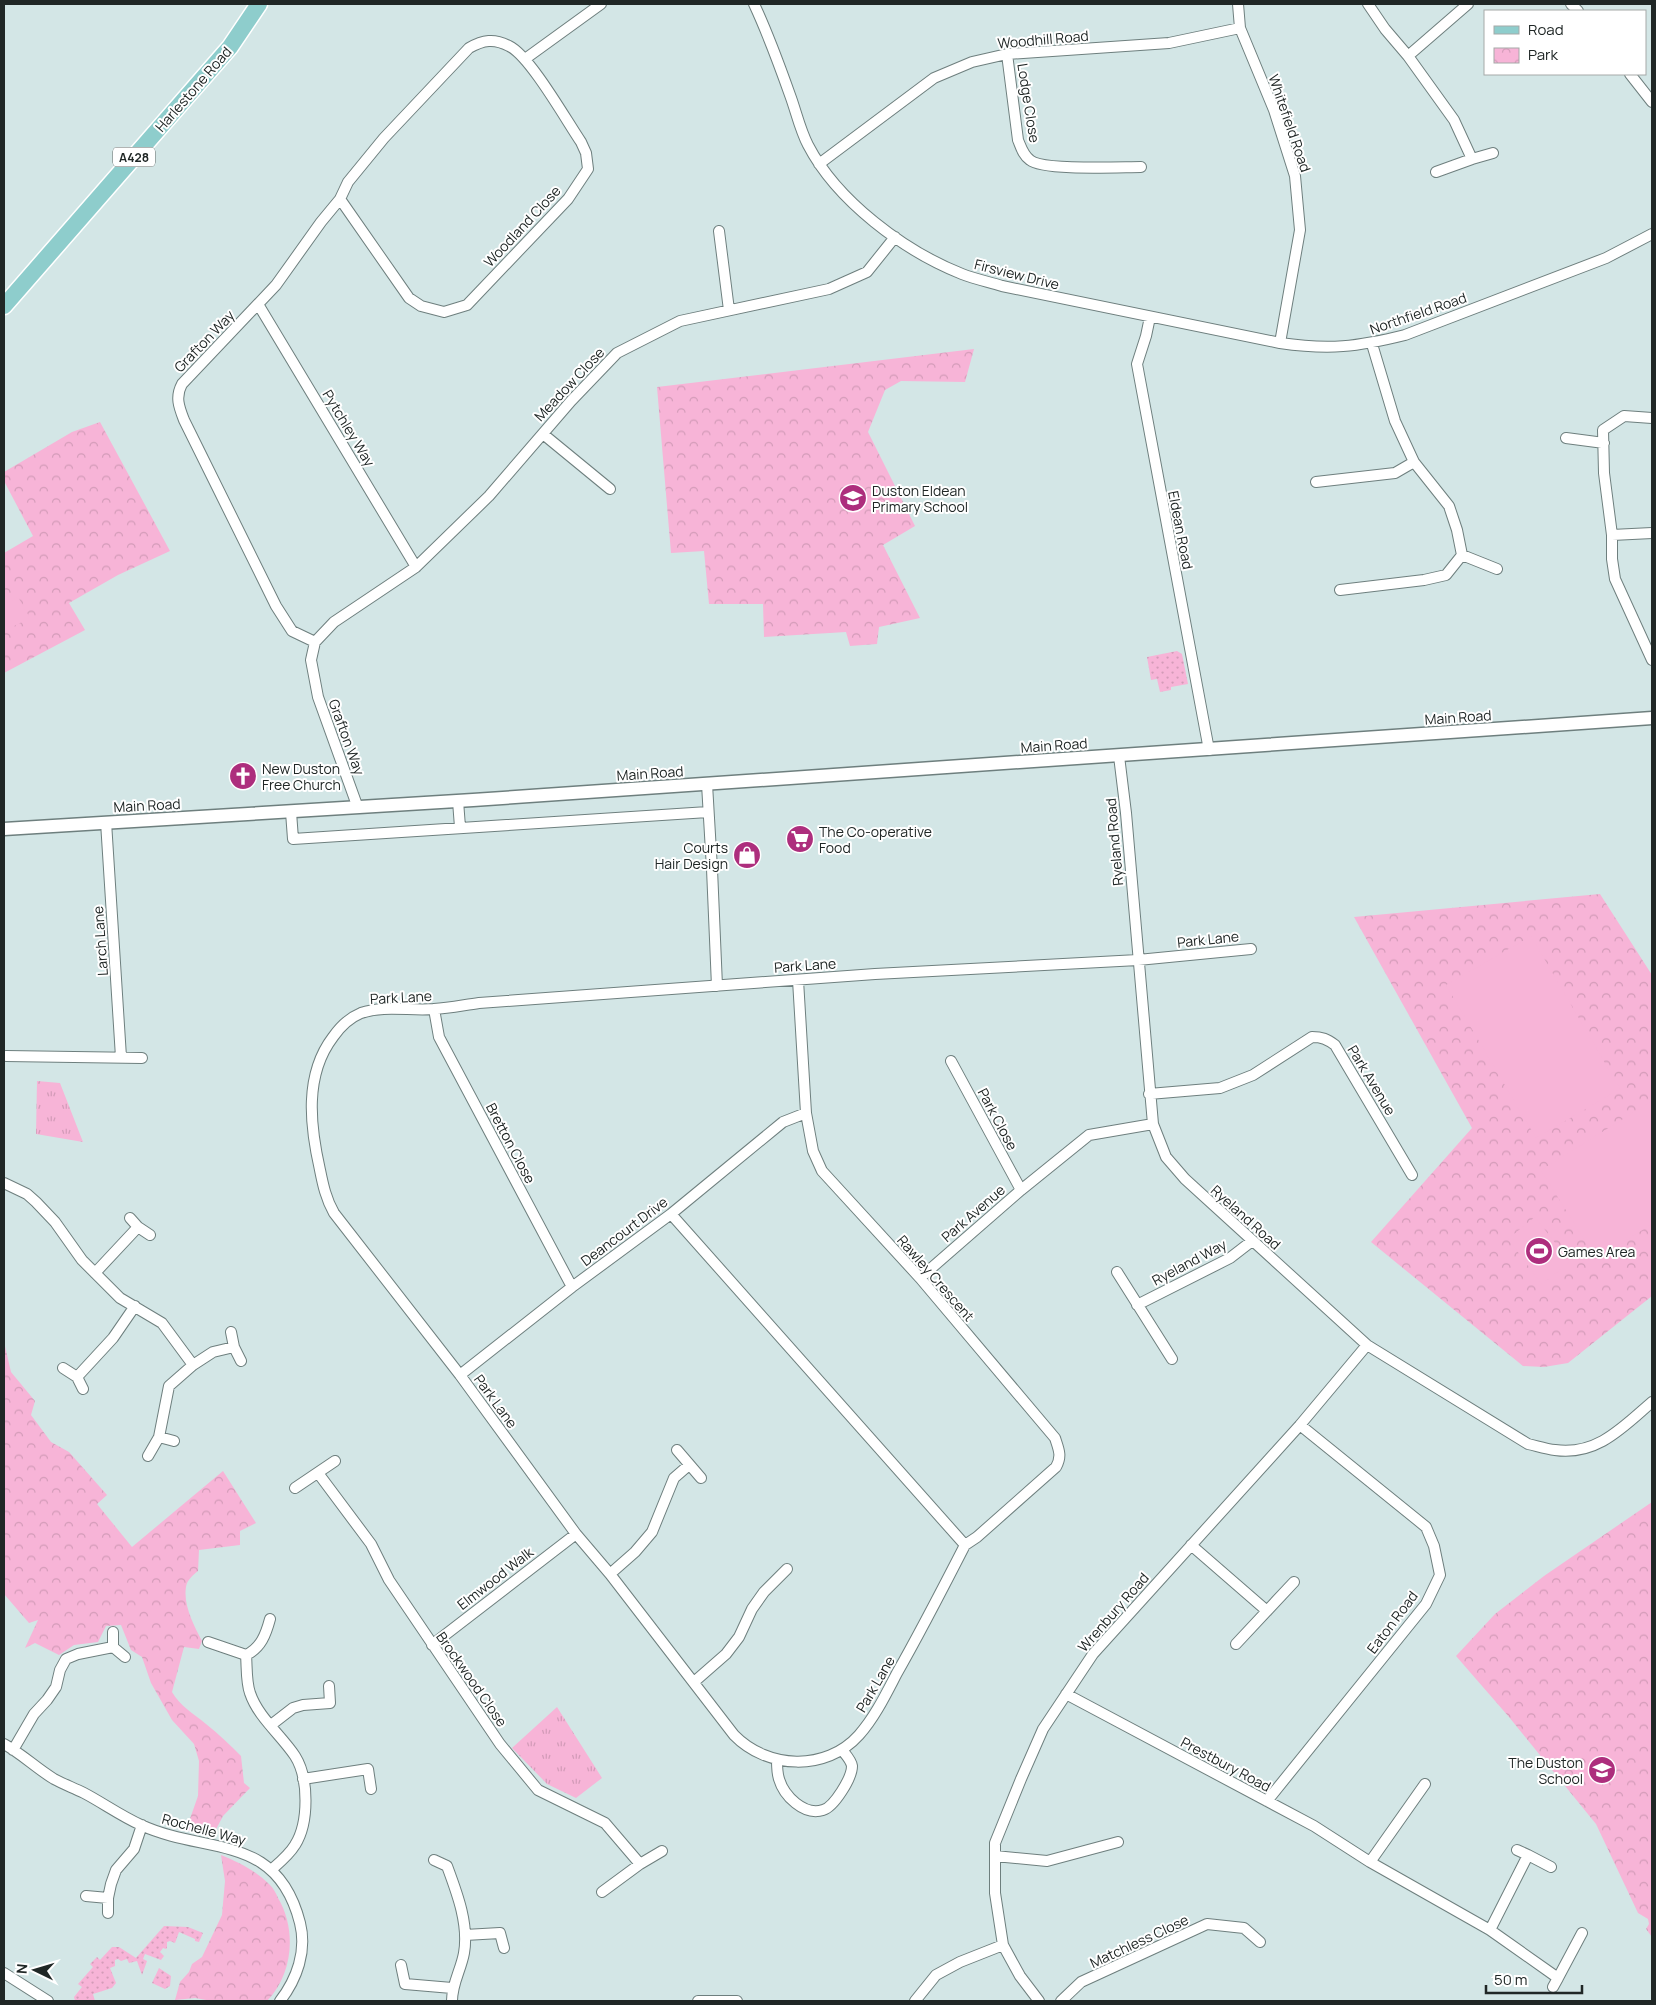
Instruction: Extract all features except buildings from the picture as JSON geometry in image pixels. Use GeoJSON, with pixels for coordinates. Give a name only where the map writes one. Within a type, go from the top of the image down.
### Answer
{"type":"FeatureCollection","features":[{"type":"Feature","properties":{"kind":"main road","name":"Harlestone Road"},"geometry":{"type":"LineString","coordinates":[[4,306],[230,47],[259,4]]}},
{"type":"Feature","properties":{"kind":"street"},"geometry":{"type":"LineString","coordinates":[[525,59],[601,4]]}},
{"type":"Feature","properties":{"kind":"street","name":"Firsview Drive"},"geometry":{"type":"LineString","coordinates":[[754,4],[771,38],[807,144],[819,164],[840,190],[864,213],[895,237],[930,259],[963,274],[1002,286],[1150,317]]}},
{"type":"Feature","properties":{"kind":"street","name":"Whitefield Road"},"geometry":{"type":"LineString","coordinates":[[1238,4],[1240,28],[1274,110],[1295,176],[1300,230],[1280,343]]}},
{"type":"Feature","properties":{"kind":"street"},"geometry":{"type":"LineString","coordinates":[[1368,4],[1454,120],[1472,159]]}},
{"type":"Feature","properties":{"kind":"street"},"geometry":{"type":"LineString","coordinates":[[1408,56],[1468,4]]}},
{"type":"Feature","properties":{"kind":"street","name":"Woodhill Road"},"geometry":{"type":"LineString","coordinates":[[819,164],[934,78],[972,62],[1008,54],[1169,43],[1240,28]]}},
{"type":"Feature","properties":{"kind":"street","name":"Grafton Way"},"geometry":{"type":"LineString","coordinates":[[358,808],[318,697],[311,660],[314,642],[292,632],[276,606],[178,406],[177,393],[182,384],[276,285],[321,222],[340,199],[348,182],[384,138],[469,48],[482,41],[497,42],[510,46],[525,59]]}},
{"type":"Feature","properties":{"kind":"street","name":"Lodge Close"},"geometry":{"type":"LineString","coordinates":[[1008,54],[1018,140],[1029,160],[1038,164],[1054,166],[1142,167]]}},
{"type":"Feature","properties":{"kind":"street","name":"Woodland Close"},"geometry":{"type":"LineString","coordinates":[[340,199],[410,298],[422,306],[444,312],[467,305],[568,199],[588,170],[586,153],[580,142],[525,59]]}},
{"type":"Feature","properties":{"kind":"street"},"geometry":{"type":"LineString","coordinates":[[1631,75],[1652,102]]}},
{"type":"Feature","properties":{"kind":"street"},"geometry":{"type":"LineString","coordinates":[[1436,172],[1493,153]]}},
{"type":"Feature","properties":{"kind":"street"},"geometry":{"type":"LineString","coordinates":[[719,231],[729,310]]}},
{"type":"Feature","properties":{"kind":"street","name":"Northfield Road"},"geometry":{"type":"LineString","coordinates":[[1150,317],[1311,348],[1337,348],[1372,344],[1404,335],[1606,258],[1652,234]]}},
{"type":"Feature","properties":{"kind":"street","name":"Meadow Close"},"geometry":{"type":"LineString","coordinates":[[314,642],[334,622],[416,567],[489,496],[571,401],[617,353],[680,321],[829,289],[867,272],[895,237]]}},
{"type":"Feature","properties":{"kind":"street","name":"Pytchley Way"},"geometry":{"type":"LineString","coordinates":[[258,304],[416,567]]}},
{"type":"Feature","properties":{"kind":"street","name":"Eldean Road"},"geometry":{"type":"LineString","coordinates":[[1150,317],[1137,364],[1209,750]]}},
{"type":"Feature","properties":{"kind":"street"},"geometry":{"type":"LineString","coordinates":[[1340,590],[1424,580],[1446,575],[1462,555],[1458,530],[1448,506],[1414,462],[1395,421],[1372,344]]}},
{"type":"Feature","properties":{"kind":"street"},"geometry":{"type":"LineString","coordinates":[[1652,418],[1624,416],[1603,430],[1604,473],[1615,578],[1652,660]]}},
{"type":"Feature","properties":{"kind":"street"},"geometry":{"type":"LineString","coordinates":[[543,434],[610,489]]}},
{"type":"Feature","properties":{"kind":"street"},"geometry":{"type":"LineString","coordinates":[[1566,438],[1604,443]]}},
{"type":"Feature","properties":{"kind":"street"},"geometry":{"type":"LineString","coordinates":[[1316,482],[1395,473],[1414,462]]}},
{"type":"Feature","properties":{"kind":"street"},"geometry":{"type":"LineString","coordinates":[[1612,535],[1652,533]]}},
{"type":"Feature","properties":{"kind":"street"},"geometry":{"type":"LineString","coordinates":[[1462,555],[1497,569]]}},
{"type":"Feature","properties":{"kind":"street","name":"Main Road"},"geometry":{"type":"LineString","coordinates":[[4,829],[358,808],[1652,718]]}},
{"type":"Feature","properties":{"kind":"street","name":"Ryeland Road"},"geometry":{"type":"LineString","coordinates":[[1119,756],[1126,813],[1152,1124],[1166,1157],[1185,1179],[1367,1345],[1528,1444],[1556,1451],[1579,1449],[1603,1442],[1652,1402]]}},
{"type":"Feature","properties":{"kind":"street"},"geometry":{"type":"LineString","coordinates":[[707,784],[717,986]]}},
{"type":"Feature","properties":{"kind":"street"},"geometry":{"type":"LineString","coordinates":[[458,801],[460,827]]}},
{"type":"Feature","properties":{"kind":"street"},"geometry":{"type":"LineString","coordinates":[[291,812],[293,839],[708,812]]}},
{"type":"Feature","properties":{"kind":"street","name":"Larch Lane"},"geometry":{"type":"LineString","coordinates":[[106,822],[121,1057]]}},
{"type":"Feature","properties":{"kind":"street","name":"Park Lane"},"geometry":{"type":"LineString","coordinates":[[923,1627],[874,1714],[859,1736],[842,1750],[819,1760],[801,1763],[777,1760],[745,1747],[610,1574],[576,1534],[460,1376],[327,1202],[313,1134],[312,1116],[314,1078],[320,1059],[339,1029],[352,1018],[363,1013],[386,1009],[434,1009],[488,1003],[798,980],[1138,960],[1251,949]]}},
{"type":"Feature","properties":{"kind":"street","name":"Rawley Crescent"},"geometry":{"type":"LineString","coordinates":[[798,980],[806,1113],[813,1151],[822,1171],[920,1278],[1055,1438],[1061,1453],[1056,1467],[965,1546],[923,1627]]}},
{"type":"Feature","properties":{"kind":"street","name":"Bretton Close"},"geometry":{"type":"LineString","coordinates":[[434,1009],[439,1037],[572,1287]]}},
{"type":"Feature","properties":{"kind":"street","name":"Park Avenue"},"geometry":{"type":"LineString","coordinates":[[1149,1094],[1220,1088],[1253,1075],[1312,1036],[1328,1039],[1335,1045],[1412,1175]]}},
{"type":"Feature","properties":{"kind":"street"},"geometry":{"type":"LineString","coordinates":[[6,1056],[142,1058]]}},
{"type":"Feature","properties":{"kind":"street","name":"Park Close"},"geometry":{"type":"LineString","coordinates":[[951,1062],[1021,1190]]}},
{"type":"Feature","properties":{"kind":"street","name":"Deancourt Drive"},"geometry":{"type":"LineString","coordinates":[[460,1376],[572,1287],[670,1214],[783,1122],[806,1113]]}},
{"type":"Feature","properties":{"kind":"street","name":"Park Avenue"},"geometry":{"type":"LineString","coordinates":[[920,1278],[1021,1190],[1088,1135],[1152,1124]]}},
{"type":"Feature","properties":{"kind":"street"},"geometry":{"type":"LineString","coordinates":[[4,1183],[27,1194],[36,1202],[56,1222],[82,1260],[120,1298],[136,1306],[162,1324],[193,1365]]}},
{"type":"Feature","properties":{"kind":"street"},"geometry":{"type":"LineString","coordinates":[[670,1214],[965,1546]]}},
{"type":"Feature","properties":{"kind":"street"},"geometry":{"type":"LineString","coordinates":[[130,1218],[138,1227],[150,1235]]}},
{"type":"Feature","properties":{"kind":"street"},"geometry":{"type":"LineString","coordinates":[[95,1273],[138,1227]]}},
{"type":"Feature","properties":{"kind":"street","name":"Ryeland Way"},"geometry":{"type":"LineString","coordinates":[[1137,1305],[1230,1258],[1252,1241]]}},
{"type":"Feature","properties":{"kind":"street"},"geometry":{"type":"LineString","coordinates":[[1116,1272],[1172,1359]]}},
{"type":"Feature","properties":{"kind":"street"},"geometry":{"type":"LineString","coordinates":[[77,1377],[113,1338],[136,1306]]}},
{"type":"Feature","properties":{"kind":"street"},"geometry":{"type":"LineString","coordinates":[[231,1332],[234,1347],[241,1361]]}},
{"type":"Feature","properties":{"kind":"street","name":"Wrenbury Road"},"geometry":{"type":"LineString","coordinates":[[1038,2001],[1020,1976],[1003,1945],[995,1893],[995,1843],[1043,1729],[1093,1654],[1300,1425],[1367,1345]]}},
{"type":"Feature","properties":{"kind":"street"},"geometry":{"type":"LineString","coordinates":[[148,1456],[158,1437],[170,1386],[193,1365],[213,1352],[234,1347]]}},
{"type":"Feature","properties":{"kind":"street"},"geometry":{"type":"LineString","coordinates":[[63,1368],[77,1377],[83,1389]]}},
{"type":"Feature","properties":{"kind":"street","name":"Eaton Road"},"geometry":{"type":"LineString","coordinates":[[1267,1801],[1426,1604],[1440,1575],[1434,1546],[1426,1527],[1300,1425]]}},
{"type":"Feature","properties":{"kind":"street"},"geometry":{"type":"LineString","coordinates":[[158,1437],[174,1441]]}},
{"type":"Feature","properties":{"kind":"street"},"geometry":{"type":"LineString","coordinates":[[677,1450],[701,1478]]}},
{"type":"Feature","properties":{"kind":"street"},"geometry":{"type":"LineString","coordinates":[[295,1488],[335,1461]]}},
{"type":"Feature","properties":{"kind":"street"},"geometry":{"type":"LineString","coordinates":[[610,1574],[635,1552],[652,1532],[674,1478],[689,1465]]}},
{"type":"Feature","properties":{"kind":"street","name":"Brockwood Close"},"geometry":{"type":"LineString","coordinates":[[318,1473],[371,1544],[389,1580],[500,1744],[538,1790],[605,1823],[640,1864]]}},
{"type":"Feature","properties":{"kind":"street","name":"Elmwood Walk"},"geometry":{"type":"LineString","coordinates":[[432,1645],[576,1534]]}},
{"type":"Feature","properties":{"kind":"street"},"geometry":{"type":"LineString","coordinates":[[1191,1545],[1267,1612]]}},
{"type":"Feature","properties":{"kind":"street"},"geometry":{"type":"LineString","coordinates":[[694,1682],[726,1654],[739,1637],[752,1609],[764,1592],[788,1569]]}},
{"type":"Feature","properties":{"kind":"street"},"geometry":{"type":"LineString","coordinates":[[1236,1644],[1294,1582]]}},
{"type":"Feature","properties":{"kind":"street"},"geometry":{"type":"LineString","coordinates":[[208,1642],[246,1655],[255,1650],[260,1643],[270,1619]]}},
{"type":"Feature","properties":{"kind":"street"},"geometry":{"type":"LineString","coordinates":[[113,1632],[113,1646],[125,1657]]}},
{"type":"Feature","properties":{"kind":"street"},"geometry":{"type":"LineString","coordinates":[[14,1750],[34,1714],[48,1700],[56,1687],[60,1670],[66,1659],[78,1654],[113,1646]]}},
{"type":"Feature","properties":{"kind":"street"},"geometry":{"type":"LineString","coordinates":[[246,1655],[250,1693],[261,1713],[295,1756],[300,1766],[302,1779],[305,1813],[302,1829],[294,1845],[271,1870]]}},
{"type":"Feature","properties":{"kind":"street"},"geometry":{"type":"LineString","coordinates":[[271,1725],[293,1708],[303,1705],[330,1703],[329,1686]]}},
{"type":"Feature","properties":{"kind":"street","name":"Prestbury Road"},"geometry":{"type":"LineString","coordinates":[[1066,1694],[1314,1826],[1370,1862],[1490,1930],[1555,1982],[1582,1933]]}},
{"type":"Feature","properties":{"kind":"street","name":"Rochelle Way"},"geometry":{"type":"LineString","coordinates":[[4,1744],[54,1779],[83,1792],[142,1825],[176,1837],[233,1849],[247,1854],[271,1870],[291,1896],[299,1921],[302,1941],[298,1968],[292,1984],[280,2001]]}},
{"type":"Feature","properties":{"kind":"street"},"geometry":{"type":"LineString","coordinates":[[777,1760],[779,1780],[793,1800],[802,1808],[812,1811],[823,1810],[832,1804],[839,1795],[851,1771],[852,1764],[842,1750]]}},
{"type":"Feature","properties":{"kind":"street"},"geometry":{"type":"LineString","coordinates":[[302,1779],[368,1769],[371,1789]]}},
{"type":"Feature","properties":{"kind":"street"},"geometry":{"type":"LineString","coordinates":[[1370,1862],[1425,1784]]}},
{"type":"Feature","properties":{"kind":"street"},"geometry":{"type":"LineString","coordinates":[[108,1913],[108,1898],[116,1870],[134,1850],[142,1825]]}},
{"type":"Feature","properties":{"kind":"street"},"geometry":{"type":"LineString","coordinates":[[995,1856],[1047,1861],[1118,1842]]}},
{"type":"Feature","properties":{"kind":"street"},"geometry":{"type":"LineString","coordinates":[[1517,1850],[1551,1867]]}},
{"type":"Feature","properties":{"kind":"street"},"geometry":{"type":"LineString","coordinates":[[602,1892],[640,1864],[662,1851]]}},
{"type":"Feature","properties":{"kind":"street"},"geometry":{"type":"LineString","coordinates":[[1490,1930],[1528,1855]]}},
{"type":"Feature","properties":{"kind":"street"},"geometry":{"type":"LineString","coordinates":[[434,1860],[446,1866],[455,1886],[465,1928],[464,1954],[452,1988],[452,2001]]}},
{"type":"Feature","properties":{"kind":"street"},"geometry":{"type":"LineString","coordinates":[[86,1896],[108,1898]]}},
{"type":"Feature","properties":{"kind":"street","name":"Matchless Close"},"geometry":{"type":"LineString","coordinates":[[1061,2001],[1081,1982],[1207,1924],[1244,1928],[1260,1942]]}},
{"type":"Feature","properties":{"kind":"street"},"geometry":{"type":"LineString","coordinates":[[465,1935],[500,1933],[504,1948]]}},
{"type":"Feature","properties":{"kind":"street"},"geometry":{"type":"LineString","coordinates":[[915,2001],[936,1975],[960,1962],[1003,1945]]}},
{"type":"Feature","properties":{"kind":"street"},"geometry":{"type":"LineString","coordinates":[[400,1965],[405,1984],[452,1988]]}},
{"type":"Feature","properties":{"kind":"street"},"geometry":{"type":"LineString","coordinates":[[4,1973],[48,2001]]}},
{"type":"Feature","properties":{"kind":"street"},"geometry":{"type":"LineString","coordinates":[[698,2001],[737,2001]]}},
{"type":"Feature","properties":{"kind":"green space"},"geometry":{"type":"Polygon","coordinates":[[[974,349],[965,382],[901,381],[885,390],[868,432],[915,526],[883,545],[920,618],[879,627],[877,644],[850,646],[846,632],[764,637],[763,604],[709,604],[704,551],[671,553],[657,387],[974,349]]]}},
{"type":"Feature","properties":{"kind":"green space"},"geometry":{"type":"Polygon","coordinates":[[[100,422],[170,551],[118,575],[69,603],[85,630],[4,673],[4,553],[33,536],[4,481],[4,472],[72,432],[100,422]]]}},
{"type":"Feature","properties":{"kind":"green space"},"geometry":{"type":"Polygon","coordinates":[[[18,597],[30,618],[4,631],[4,605],[18,597]]]}},
{"type":"Feature","properties":{"kind":"green space"},"geometry":{"type":"Polygon","coordinates":[[[1177,651],[1182,654],[1188,684],[1171,687],[1171,690],[1160,692],[1157,679],[1151,680],[1147,657],[1177,651]]]}},
{"type":"Feature","properties":{"kind":"green space"},"geometry":{"type":"Polygon","coordinates":[[[1600,894],[1652,975],[1652,1296],[1568,1363],[1544,1367],[1523,1366],[1371,1242],[1472,1128],[1354,917],[1600,894]]]}},
{"type":"Feature","properties":{"kind":"green space"},"geometry":{"type":"Polygon","coordinates":[[[1531,936],[1620,1089],[1536,1138],[1446,985],[1531,936]]]}},
{"type":"Feature","properties":{"kind":"green space"},"geometry":{"type":"Polygon","coordinates":[[[37,1081],[60,1083],[83,1142],[36,1134],[37,1081]]]}},
{"type":"Feature","properties":{"kind":"green space"},"geometry":{"type":"Polygon","coordinates":[[[1652,1101],[1652,1224],[1596,1259],[1541,1170],[1652,1101]]]}},
{"type":"Feature","properties":{"kind":"green space","name":"Games Area"},"geometry":{"type":"Polygon","coordinates":[[[1535,1217],[1570,1262],[1542,1284],[1508,1239],[1535,1217]]]}},
{"type":"Feature","properties":{"kind":"green space"},"geometry":{"type":"Polygon","coordinates":[[[4,1342],[11,1372],[35,1401],[31,1415],[51,1442],[69,1452],[107,1495],[97,1504],[132,1547],[223,1471],[256,1523],[240,1531],[240,1545],[199,1550],[198,1571],[189,1580],[185,1594],[193,1622],[202,1641],[199,1649],[184,1647],[172,1692],[183,1706],[241,1756],[244,1783],[250,1788],[223,1816],[213,1835],[186,1830],[198,1796],[199,1761],[194,1744],[172,1720],[151,1683],[142,1657],[131,1650],[121,1625],[106,1626],[98,1642],[74,1645],[59,1655],[35,1643],[25,1648],[38,1620],[29,1623],[4,1594],[4,1342]]]}},
{"type":"Feature","properties":{"kind":"green space","name":"The Duston School"},"geometry":{"type":"Polygon","coordinates":[[[1652,1502],[1652,1937],[1646,1929],[1649,1924],[1648,1919],[1638,1913],[1596,1824],[1509,1717],[1456,1656],[1495,1614],[1544,1576],[1652,1502]]]}},
{"type":"Feature","properties":{"kind":"green space"},"geometry":{"type":"Polygon","coordinates":[[[557,1707],[602,1778],[576,1798],[547,1784],[512,1748],[557,1707]]]}},
{"type":"Feature","properties":{"kind":"green space"},"geometry":{"type":"Polygon","coordinates":[[[221,1855],[259,1875],[271,1886],[284,1911],[290,1938],[287,1965],[276,1990],[267,2001],[212,2001],[195,1998],[175,2000],[180,1982],[189,1972],[192,1964],[202,1957],[222,1915],[225,1881],[221,1855]]]}},
{"type":"Feature","properties":{"kind":"green space"},"geometry":{"type":"Polygon","coordinates":[[[164,1926],[188,1927],[203,1933],[199,1942],[179,1932],[175,1943],[167,1942],[167,1948],[163,1948],[160,1952],[164,1956],[161,1960],[145,1954],[143,1959],[147,1961],[142,1975],[137,1961],[129,1963],[127,1959],[115,1960],[115,1966],[110,1968],[116,1983],[112,1988],[93,1994],[95,2001],[75,2001],[74,1997],[82,1987],[78,1984],[93,1967],[90,1964],[97,1957],[100,1960],[112,1947],[119,1947],[136,1958],[164,1926]]]}},
{"type":"Feature","properties":{"kind":"green space"},"geometry":{"type":"Polygon","coordinates":[[[159,1968],[171,1976],[170,1986],[165,1989],[152,1983],[159,1968]]]}},
{"type":"Feature","properties":{"kind":"place","name":"Duston Eldean Primary School"},"geometry":{"type":"Point","coordinates":[853,498]}},
{"type":"Feature","properties":{"kind":"place","name":"New Duston Free Church"},"geometry":{"type":"Point","coordinates":[243,776]}},
{"type":"Feature","properties":{"kind":"place","name":"The Co-operative Food"},"geometry":{"type":"Point","coordinates":[800,839]}},
{"type":"Feature","properties":{"kind":"place","name":"Courts Hair Design"},"geometry":{"type":"Point","coordinates":[747,855]}},
{"type":"Feature","properties":{"kind":"place","name":"Games Area"},"geometry":{"type":"Point","coordinates":[1539,1251]}},
{"type":"Feature","properties":{"kind":"place","name":"The Duston School"},"geometry":{"type":"Point","coordinates":[1602,1770]}}]}
